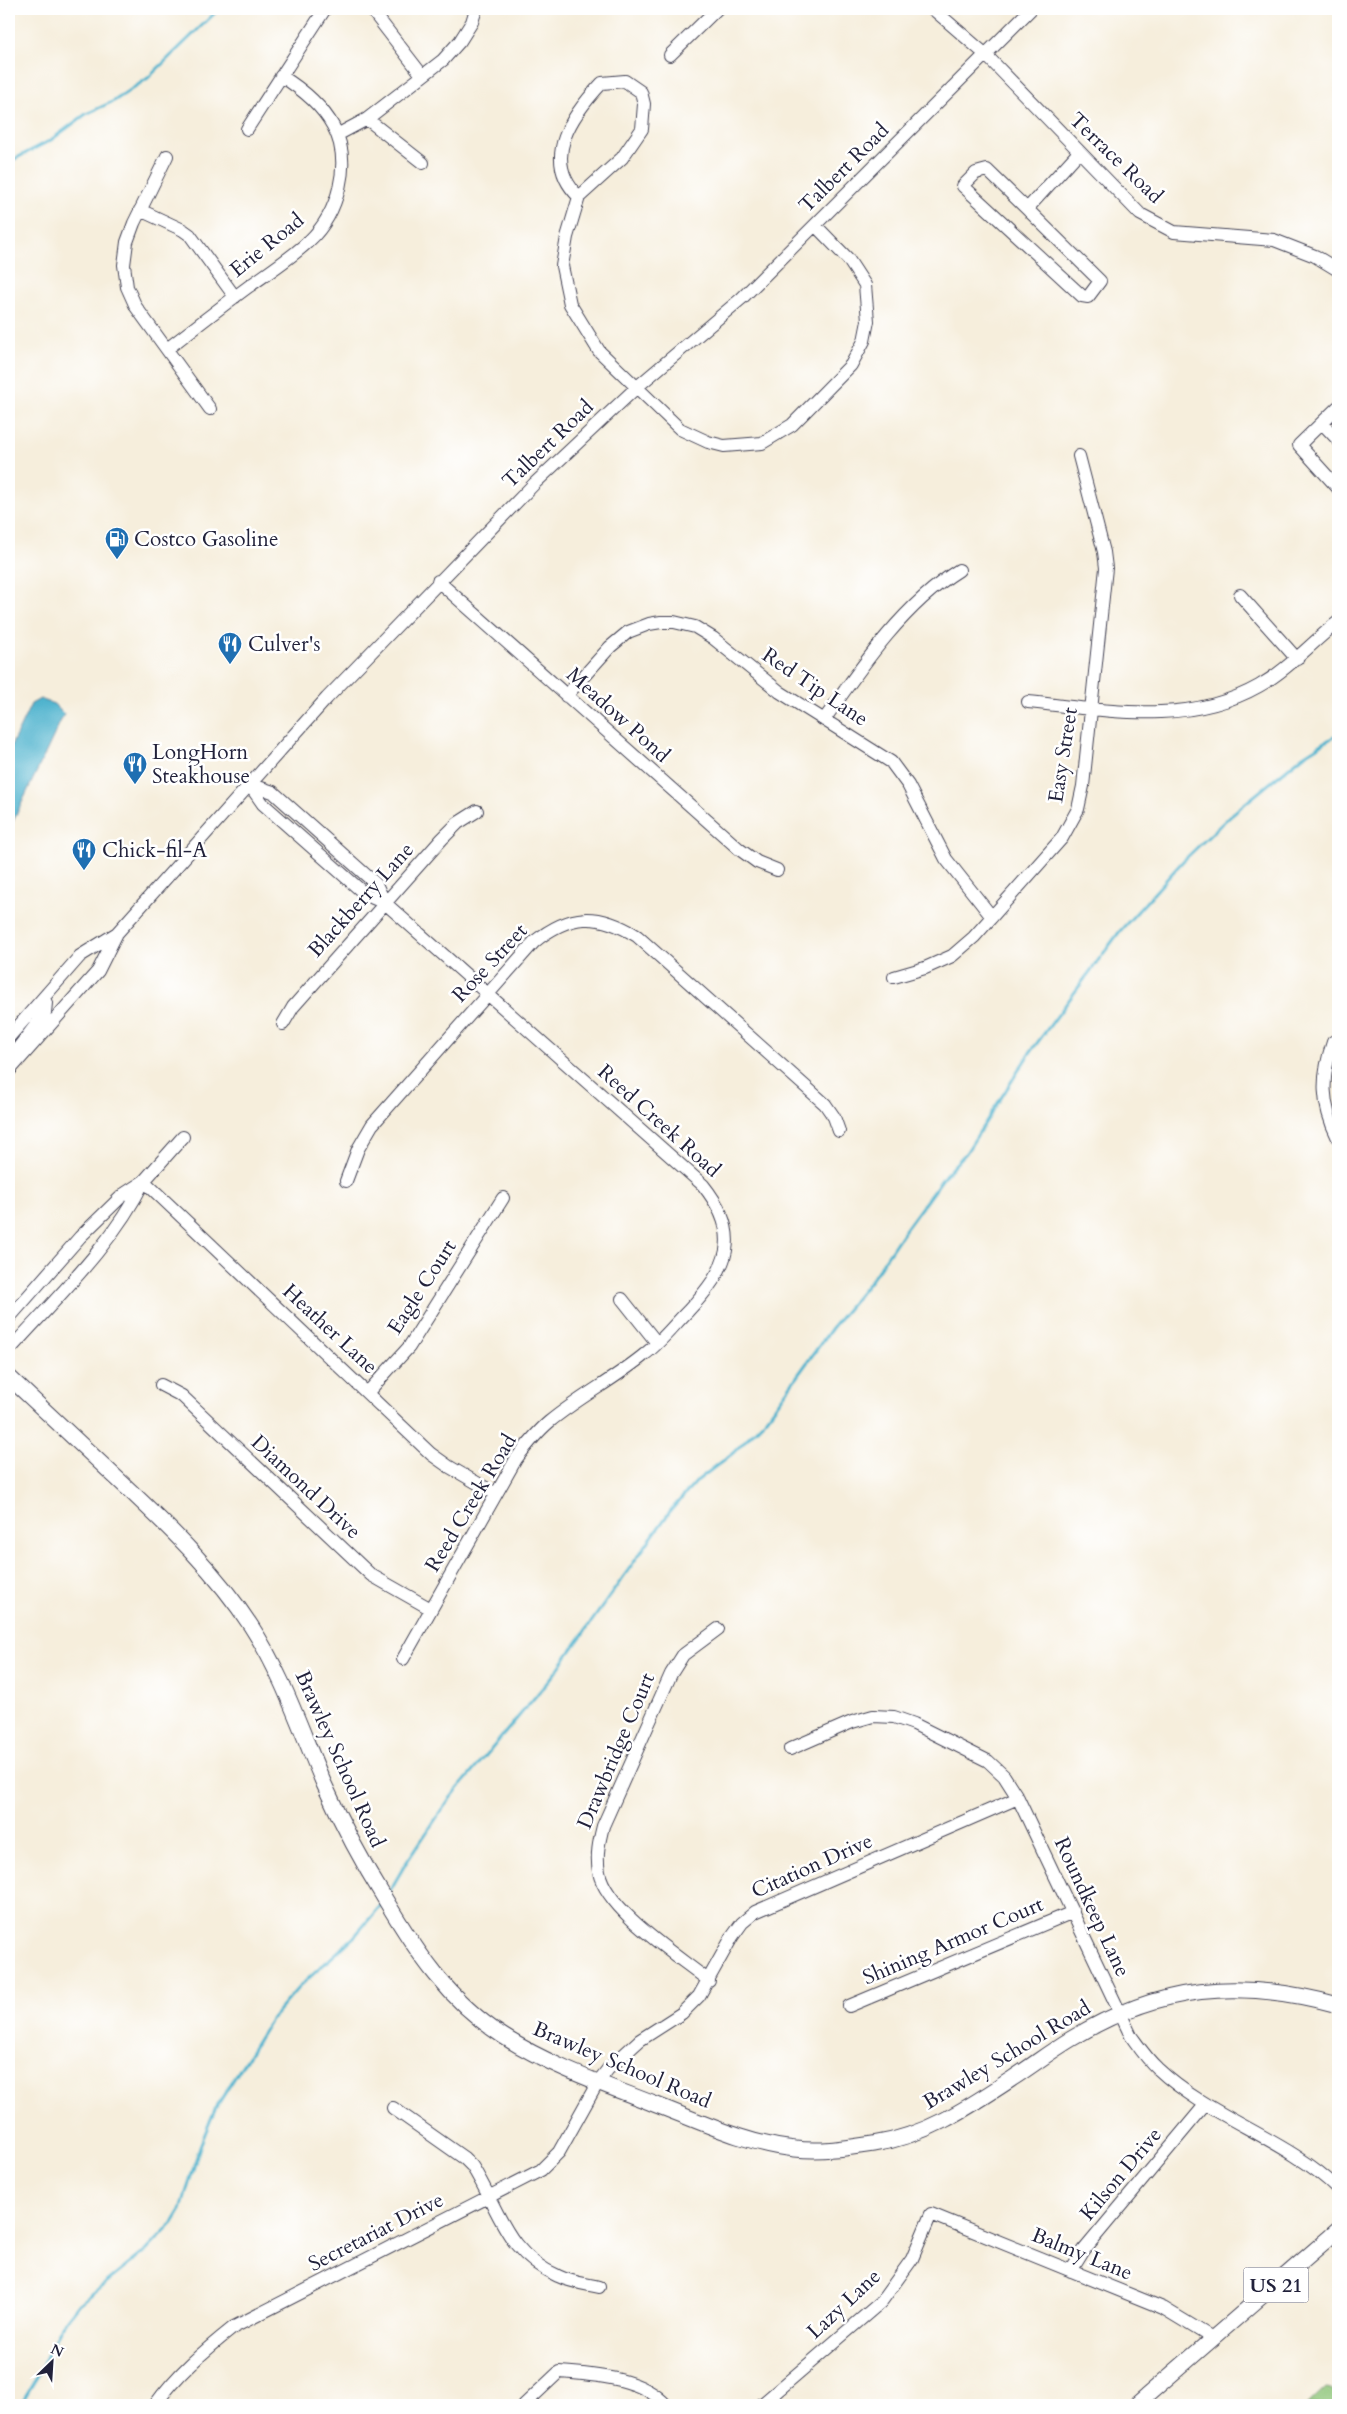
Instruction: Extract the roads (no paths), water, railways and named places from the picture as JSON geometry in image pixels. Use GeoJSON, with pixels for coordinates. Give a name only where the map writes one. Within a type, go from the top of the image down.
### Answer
{"type":"FeatureCollection","features":[{"type":"Feature","properties":{"kind":"main road","name":"Brawley School Road"},"geometry":{"type":"LineString","coordinates":[[9,1377],[180,1538],[230,1595],[271,1659],[339,1817],[362,1860],[422,1959],[453,1996],[501,2035],[545,2060],[736,2135],[773,2146],[800,2150],[841,2148],[889,2141],[944,2122],[1070,2040],[1120,2013],[1171,1996],[1228,1989],[1256,1989],[1298,1994],[1338,2005]]}},
{"type":"Feature","properties":{"kind":"main road","name":"US 21"},"geometry":{"type":"LineString","coordinates":[[1136,2405],[1338,2230]]}},
{"type":"Feature","properties":{"kind":"street"},"geometry":{"type":"LineString","coordinates":[[247,129],[325,9]]}},
{"type":"Feature","properties":{"kind":"street"},"geometry":{"type":"LineString","coordinates":[[371,9],[422,75]]}},
{"type":"Feature","properties":{"kind":"street"},"geometry":{"type":"LineString","coordinates":[[337,135],[367,119],[443,60],[460,41],[472,22],[476,9]]}},
{"type":"Feature","properties":{"kind":"street"},"geometry":{"type":"LineString","coordinates":[[670,56],[718,9]]}},
{"type":"Feature","properties":{"kind":"street","name":"Terrace Road"},"geometry":{"type":"LineString","coordinates":[[933,9],[985,54],[1140,214],[1174,232],[1274,240],[1316,256],[1338,270]]}},
{"type":"Feature","properties":{"kind":"street","name":"Talbert Road"},"geometry":{"type":"LineString","coordinates":[[9,1071],[98,971],[117,933],[249,784],[438,581],[482,540],[568,451],[637,387],[742,298],[1031,9]]}},
{"type":"Feature","properties":{"kind":"street","name":"Erie Road"},"geometry":{"type":"LineString","coordinates":[[167,350],[235,296],[310,241],[324,224],[339,190],[341,163],[337,135],[326,115],[315,102],[299,87],[281,76]]}},
{"type":"Feature","properties":{"kind":"street"},"geometry":{"type":"LineString","coordinates":[[580,197],[568,185],[562,171],[562,145],[569,127],[582,105],[602,83],[625,81],[641,92],[644,104],[642,129],[622,158],[580,197],[567,237],[562,266],[570,304],[599,351],[680,428],[701,439],[724,446],[762,443],[792,425],[851,365],[864,341],[868,321],[865,284],[861,276],[815,225]]}},
{"type":"Feature","properties":{"kind":"street"},"geometry":{"type":"LineString","coordinates":[[367,119],[424,163]]}},
{"type":"Feature","properties":{"kind":"street"},"geometry":{"type":"LineString","coordinates":[[1027,209],[1079,152]]}},
{"type":"Feature","properties":{"kind":"street"},"geometry":{"type":"LineString","coordinates":[[167,156],[140,210],[127,242],[124,265],[127,287],[136,306],[210,409]]}},
{"type":"Feature","properties":{"kind":"street"},"geometry":{"type":"LineString","coordinates":[[987,170],[1027,209],[1100,281],[1088,298],[1082,296],[964,186],[976,173],[987,170]]}},
{"type":"Feature","properties":{"kind":"street"},"geometry":{"type":"LineString","coordinates":[[140,210],[190,235],[235,296]]}},
{"type":"Feature","properties":{"kind":"street"},"geometry":{"type":"LineString","coordinates":[[1338,407],[1299,445],[1338,488]]}},
{"type":"Feature","properties":{"kind":"street"},"geometry":{"type":"LineString","coordinates":[[1322,423],[1338,440]]}},
{"type":"Feature","properties":{"kind":"street","name":"Easy Street"},"geometry":{"type":"LineString","coordinates":[[894,977],[925,968],[952,956],[974,937],[1068,830],[1078,809],[1083,786],[1106,568],[1104,552],[1079,456]]}},
{"type":"Feature","properties":{"kind":"street"},"geometry":{"type":"LineString","coordinates":[[824,720],[861,666],[885,637],[933,589],[959,570]]}},
{"type":"Feature","properties":{"kind":"street","name":"Meadow Pond"},"geometry":{"type":"LineString","coordinates":[[438,581],[739,849],[757,862],[777,870]]}},
{"type":"Feature","properties":{"kind":"street"},"geometry":{"type":"LineString","coordinates":[[1240,595],[1297,659]]}},
{"type":"Feature","properties":{"kind":"street","name":"Red Tip Lane"},"geometry":{"type":"LineString","coordinates":[[566,696],[610,647],[628,632],[649,624],[674,622],[695,627],[713,638],[780,692],[891,762],[902,774],[946,859],[992,917]]}},
{"type":"Feature","properties":{"kind":"street"},"geometry":{"type":"LineString","coordinates":[[1028,702],[1150,714],[1184,712],[1220,703],[1258,686],[1297,659],[1338,622]]}},
{"type":"Feature","properties":{"kind":"street","name":"Reed Creek Road"},"geometry":{"type":"LineString","coordinates":[[249,784],[273,792],[376,884],[385,903],[703,1185],[718,1203],[726,1224],[727,1247],[721,1269],[709,1288],[646,1354],[549,1422],[530,1440],[496,1494],[403,1659]]}},
{"type":"Feature","properties":{"kind":"street","name":"Blackberry Lane"},"geometry":{"type":"LineString","coordinates":[[283,1024],[293,1006],[442,839],[458,823],[477,811]]}},
{"type":"Feature","properties":{"kind":"street","name":"Rose Street"},"geometry":{"type":"LineString","coordinates":[[346,1181],[358,1149],[372,1125],[534,942],[552,928],[573,920],[596,918],[618,924],[636,936],[825,1104],[834,1116],[839,1131]]}},
{"type":"Feature","properties":{"kind":"street","name":"Talbert Road"},"geometry":{"type":"LineString","coordinates":[[9,1037],[80,956],[117,933]]}},
{"type":"Feature","properties":{"kind":"street"},"geometry":{"type":"LineString","coordinates":[[9,1060],[44,1013],[46,1003],[44,998]]}},
{"type":"Feature","properties":{"kind":"street"},"geometry":{"type":"LineString","coordinates":[[1338,1039],[1333,1042],[1325,1067],[1325,1094],[1332,1125],[1338,1138]]}},
{"type":"Feature","properties":{"kind":"street"},"geometry":{"type":"LineString","coordinates":[[9,1318],[80,1237],[124,1194],[144,1181],[183,1137]]}},
{"type":"Feature","properties":{"kind":"street"},"geometry":{"type":"LineString","coordinates":[[9,1348],[13,1346],[86,1265],[133,1204],[144,1181]]}},
{"type":"Feature","properties":{"kind":"street","name":"Heather Lane"},"geometry":{"type":"LineString","coordinates":[[144,1181],[439,1461],[496,1494]]}},
{"type":"Feature","properties":{"kind":"street","name":"Eagle Court"},"geometry":{"type":"LineString","coordinates":[[368,1392],[408,1347],[503,1198]]}},
{"type":"Feature","properties":{"kind":"street"},"geometry":{"type":"LineString","coordinates":[[622,1300],[658,1343]]}},
{"type":"Feature","properties":{"kind":"street","name":"Diamond Drive"},"geometry":{"type":"LineString","coordinates":[[161,1384],[182,1396],[371,1575],[431,1609]]}},
{"type":"Feature","properties":{"kind":"street","name":"Drawbridge Court"},"geometry":{"type":"LineString","coordinates":[[709,1981],[624,1912],[608,1894],[599,1873],[597,1849],[603,1826],[671,1674],[683,1655],[718,1629]]}},
{"type":"Feature","properties":{"kind":"street","name":"Roundkeep Lane"},"geometry":{"type":"LineString","coordinates":[[790,1749],[852,1722],[873,1716],[894,1717],[914,1724],[988,1761],[1004,1776],[1018,1798],[1131,2036],[1147,2058],[1169,2078],[1205,2105],[1298,2157],[1338,2189]]}},
{"type":"Feature","properties":{"kind":"street","name":"Citation Drive"},"geometry":{"type":"LineString","coordinates":[[598,2082],[608,2069],[640,2040],[682,2013],[699,1996],[732,1937],[742,1923],[754,1912],[1018,1798]]}},
{"type":"Feature","properties":{"kind":"street","name":"Shining Armor Court"},"geometry":{"type":"LineString","coordinates":[[849,2006],[1073,1912]]}},
{"type":"Feature","properties":{"kind":"street","name":"Secretariat Drive"},"geometry":{"type":"LineString","coordinates":[[155,2405],[169,2386],[199,2354],[234,2327],[541,2170],[559,2152],[598,2082]]}},
{"type":"Feature","properties":{"kind":"street","name":"Kilson Drive"},"geometry":{"type":"LineString","coordinates":[[1072,2271],[1084,2250],[1205,2105]]}},
{"type":"Feature","properties":{"kind":"street"},"geometry":{"type":"LineString","coordinates":[[393,2108],[464,2158],[478,2176],[505,2229],[519,2250],[537,2266],[559,2277],[599,2287]]}},
{"type":"Feature","properties":{"kind":"street","name":"Balmy Lane"},"geometry":{"type":"LineString","coordinates":[[931,2214],[1163,2308],[1214,2339]]}},
{"type":"Feature","properties":{"kind":"street","name":"Lazy Lane"},"geometry":{"type":"LineString","coordinates":[[761,2405],[881,2302],[912,2259],[931,2214]]}},
{"type":"Feature","properties":{"kind":"street"},"geometry":{"type":"LineString","coordinates":[[524,2405],[559,2372],[593,2375],[643,2388],[658,2396],[666,2405]]}},
{"type":"Feature","properties":{"kind":"water"},"geometry":{"type":"Polygon","coordinates":[[[40,699],[54,704],[64,714],[9,830],[9,750],[31,704],[40,699]]]}},
{"type":"Feature","properties":{"kind":"waterway"},"geometry":{"type":"LineString","coordinates":[[9,162],[51,140],[86,114],[114,101],[148,78],[219,9]]}},
{"type":"Feature","properties":{"kind":"waterway"},"geometry":{"type":"LineString","coordinates":[[388,1894],[406,1863],[448,1801],[555,1673],[671,1510],[698,1480],[733,1453],[767,1418],[832,1328],[872,1279],[946,1174],[966,1153],[1029,1054],[1120,931],[1183,861],[1231,815],[1303,756],[1338,734]]}},
{"type":"Feature","properties":{"kind":"waterway"},"geometry":{"type":"LineString","coordinates":[[20,2405],[37,2377],[60,2328],[77,2306],[147,2250],[173,2223],[181,2210],[200,2146],[215,2109],[272,2018],[298,1988],[354,1937],[382,1904]]}},
{"type":"Feature","properties":{"kind":"place","name":"Costco Gasoline"},"geometry":{"type":"Point","coordinates":[117,560]}},
{"type":"Feature","properties":{"kind":"place","name":"Culver's"},"geometry":{"type":"Point","coordinates":[230,665]}},
{"type":"Feature","properties":{"kind":"place","name":"LongHorn Steakhouse"},"geometry":{"type":"Point","coordinates":[135,785]}},
{"type":"Feature","properties":{"kind":"place","name":"Chick-fil-A"},"geometry":{"type":"Point","coordinates":[84,871]}}]}
